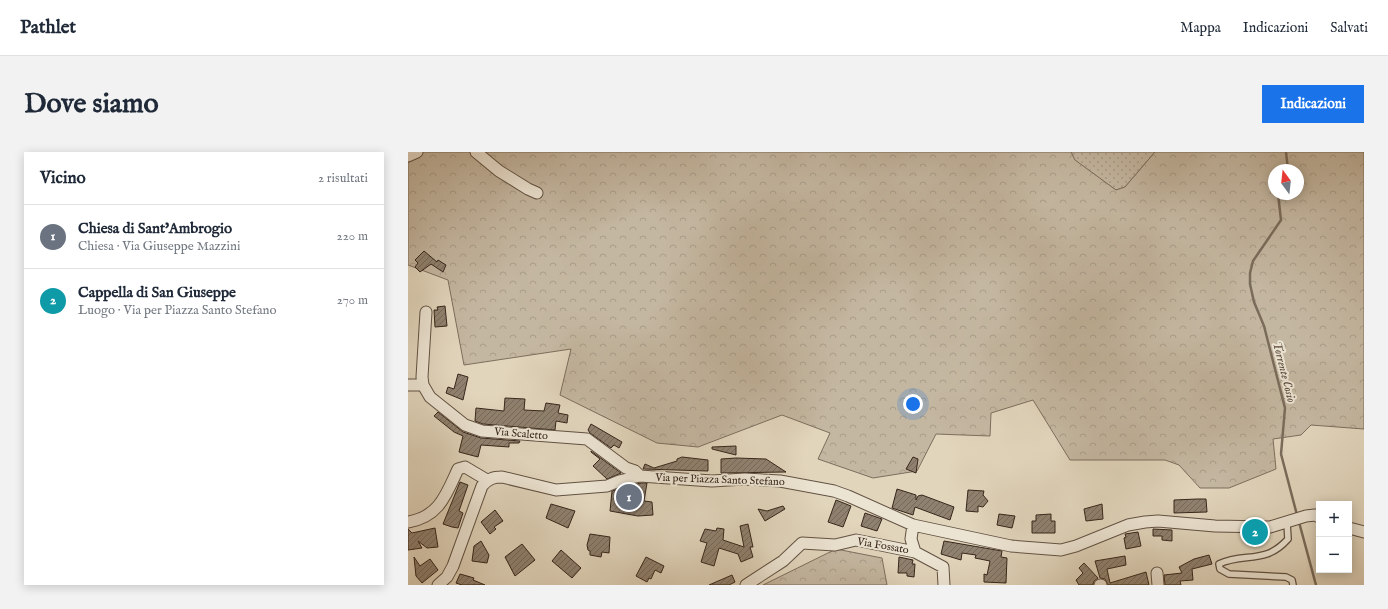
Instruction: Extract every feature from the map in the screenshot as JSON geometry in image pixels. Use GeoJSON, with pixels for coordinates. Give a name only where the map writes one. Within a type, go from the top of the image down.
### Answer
{"type":"FeatureCollection","features":[{"type":"Feature","properties":{"kind":"street"},"geometry":{"type":"LineString","coordinates":[[408,156],[417,152]]}},
{"type":"Feature","properties":{"kind":"street"},"geometry":{"type":"LineString","coordinates":[[476,152],[499,171],[537,193]]}},
{"type":"Feature","properties":{"kind":"street"},"geometry":{"type":"LineString","coordinates":[[408,385],[423,385],[422,377],[426,312]]}},
{"type":"Feature","properties":{"kind":"street","name":"Via Scaletto"},"geometry":{"type":"LineString","coordinates":[[423,385],[430,397],[465,425],[482,431],[587,439],[640,476]]}},
{"type":"Feature","properties":{"kind":"street"},"geometry":{"type":"LineString","coordinates":[[408,522],[427,517],[439,506],[458,469],[465,467],[487,480]]}},
{"type":"Feature","properties":{"kind":"street"},"geometry":{"type":"LineString","coordinates":[[438,585],[454,566],[482,486],[487,480],[502,477],[556,490],[607,486],[619,481],[640,476]]}},
{"type":"Feature","properties":{"kind":"street","name":"Via per Piazza Santo Stefano"},"geometry":{"type":"LineString","coordinates":[[640,476],[712,481],[745,478],[780,481],[834,491],[913,525],[1011,546],[1061,550],[1076,546],[1128,524],[1158,521],[1215,526],[1270,527],[1306,516],[1316,516]]}},
{"type":"Feature","properties":{"kind":"street"},"geometry":{"type":"LineString","coordinates":[[913,525],[911,539],[916,552]]}},
{"type":"Feature","properties":{"kind":"street"},"geometry":{"type":"LineString","coordinates":[[1352,529],[1364,532]]}},
{"type":"Feature","properties":{"kind":"street","name":"Via Fossato"},"geometry":{"type":"LineString","coordinates":[[746,585],[783,561],[802,543],[835,545],[856,540],[916,552],[943,567],[944,585]]}},
{"type":"Feature","properties":{"kind":"street"},"geometry":{"type":"LineString","coordinates":[[1157,573],[1158,585]]}},
{"type":"Feature","properties":{"kind":"lane"},"geometry":{"type":"LineString","coordinates":[[1287,523],[1288,539],[1280,548],[1259,558],[1226,561],[1219,564],[1220,569],[1229,574],[1286,576],[1292,580],[1293,585]]}},
{"type":"Feature","properties":{"kind":"green space"},"geometry":{"type":"Polygon","coordinates":[[[408,152],[1071,152],[1075,160],[1116,190],[1125,187],[1155,152],[1364,152],[1364,429],[1311,425],[1301,435],[1273,439],[1276,469],[1229,488],[1200,488],[1179,465],[1165,460],[1070,460],[1033,400],[991,413],[990,436],[936,434],[917,471],[873,478],[818,459],[830,433],[782,415],[698,447],[657,443],[560,395],[571,349],[464,365],[448,280],[408,265],[408,152]]]}},
{"type":"Feature","properties":{"kind":"green space"},"geometry":{"type":"Polygon","coordinates":[[[1071,152],[1155,152],[1125,187],[1116,190],[1074,160],[1071,152]]]}},
{"type":"Feature","properties":{"kind":"green space"},"geometry":{"type":"Polygon","coordinates":[[[836,549],[882,558],[887,585],[763,585],[836,549]]]}},
{"type":"Feature","properties":{"kind":"building"},"geometry":{"type":"Polygon","coordinates":[[[424,251],[437,262],[438,260],[446,265],[443,272],[431,264],[420,272],[415,267],[418,263],[415,260],[424,251]]]}},
{"type":"Feature","properties":{"kind":"building"},"geometry":{"type":"Polygon","coordinates":[[[445,306],[447,326],[435,327],[434,310],[438,310],[437,307],[445,306]]]}},
{"type":"Feature","properties":{"kind":"building"},"geometry":{"type":"Polygon","coordinates":[[[458,374],[468,377],[463,400],[446,393],[448,387],[454,389],[458,374]]]}},
{"type":"Feature","properties":{"kind":"building"},"geometry":{"type":"Polygon","coordinates":[[[505,398],[525,399],[524,410],[544,411],[546,403],[560,405],[558,413],[568,415],[567,423],[556,421],[555,430],[483,424],[475,421],[476,408],[504,411],[505,398]]]}},
{"type":"Feature","properties":{"kind":"building"},"geometry":{"type":"Polygon","coordinates":[[[438,412],[463,432],[481,438],[520,441],[519,443],[509,443],[509,447],[481,445],[478,457],[459,452],[463,436],[454,432],[434,416],[438,412]]]}},
{"type":"Feature","properties":{"kind":"building"},"geometry":{"type":"Polygon","coordinates":[[[591,424],[622,442],[619,448],[614,445],[611,448],[590,433],[588,430],[591,424]]]}},
{"type":"Feature","properties":{"kind":"building"},"geometry":{"type":"Polygon","coordinates":[[[736,446],[736,455],[712,449],[712,447],[736,446]]]}},
{"type":"Feature","properties":{"kind":"building"},"geometry":{"type":"Polygon","coordinates":[[[591,451],[621,473],[607,479],[593,466],[600,459],[591,451]]]}},
{"type":"Feature","properties":{"kind":"building"},"geometry":{"type":"Polygon","coordinates":[[[682,457],[708,460],[708,471],[643,469],[645,464],[654,468],[677,461],[677,459],[682,457]]]}},
{"type":"Feature","properties":{"kind":"building"},"geometry":{"type":"Polygon","coordinates":[[[913,457],[918,459],[916,473],[906,469],[913,457]]]}},
{"type":"Feature","properties":{"kind":"building"},"geometry":{"type":"Polygon","coordinates":[[[721,459],[766,459],[786,472],[721,473],[721,459]]]}},
{"type":"Feature","properties":{"kind":"building"},"geometry":{"type":"Polygon","coordinates":[[[460,482],[468,485],[459,511],[463,513],[458,528],[443,524],[460,482]]]}},
{"type":"Feature","properties":{"kind":"building"},"geometry":{"type":"Polygon","coordinates":[[[647,483],[644,501],[652,502],[653,515],[638,516],[610,511],[612,491],[625,487],[632,488],[633,485],[647,483]]]}},
{"type":"Feature","properties":{"kind":"building"},"geometry":{"type":"Polygon","coordinates":[[[897,489],[916,495],[916,500],[918,496],[922,495],[954,507],[950,520],[915,507],[913,515],[892,508],[897,489]]]}},
{"type":"Feature","properties":{"kind":"building"},"geometry":{"type":"Polygon","coordinates":[[[968,490],[984,491],[983,495],[988,501],[983,507],[978,506],[978,512],[966,511],[968,490]]]}},
{"type":"Feature","properties":{"kind":"building"},"geometry":{"type":"Polygon","coordinates":[[[1206,499],[1207,512],[1174,513],[1174,500],[1206,499]]]}},
{"type":"Feature","properties":{"kind":"building"},"geometry":{"type":"Polygon","coordinates":[[[836,500],[851,506],[843,527],[828,522],[836,500]]]}},
{"type":"Feature","properties":{"kind":"building"},"geometry":{"type":"Polygon","coordinates":[[[551,504],[575,511],[568,528],[546,518],[551,504]]]}},
{"type":"Feature","properties":{"kind":"building"},"geometry":{"type":"Polygon","coordinates":[[[1102,504],[1103,519],[1086,521],[1084,509],[1102,504]]]}},
{"type":"Feature","properties":{"kind":"building"},"geometry":{"type":"Polygon","coordinates":[[[783,506],[785,509],[765,521],[758,509],[767,511],[783,506]]]}},
{"type":"Feature","properties":{"kind":"building"},"geometry":{"type":"Polygon","coordinates":[[[495,510],[503,521],[494,527],[496,529],[490,534],[481,522],[495,510]]]}},
{"type":"Feature","properties":{"kind":"building"},"geometry":{"type":"Polygon","coordinates":[[[865,513],[882,519],[877,531],[861,526],[865,513]]]}},
{"type":"Feature","properties":{"kind":"building"},"geometry":{"type":"Polygon","coordinates":[[[999,514],[1015,516],[1012,528],[997,525],[999,514]]]}},
{"type":"Feature","properties":{"kind":"building"},"geometry":{"type":"Polygon","coordinates":[[[1051,514],[1051,521],[1055,521],[1055,533],[1032,533],[1032,521],[1036,521],[1036,515],[1051,514]]]}},
{"type":"Feature","properties":{"kind":"building"},"geometry":{"type":"Polygon","coordinates":[[[748,524],[753,547],[750,547],[753,557],[741,562],[738,554],[719,548],[714,566],[701,562],[707,543],[700,541],[705,529],[716,531],[717,528],[724,529],[723,540],[744,547],[740,526],[748,524]]]}},
{"type":"Feature","properties":{"kind":"building"},"geometry":{"type":"Polygon","coordinates":[[[435,528],[438,547],[427,548],[418,541],[422,548],[408,550],[408,529],[412,533],[435,528]]]}},
{"type":"Feature","properties":{"kind":"building"},"geometry":{"type":"Polygon","coordinates":[[[1153,529],[1172,530],[1172,541],[1162,540],[1162,536],[1153,536],[1153,529]]]}},
{"type":"Feature","properties":{"kind":"building"},"geometry":{"type":"Polygon","coordinates":[[[1138,532],[1141,546],[1126,549],[1124,538],[1126,537],[1125,534],[1138,532]]]}},
{"type":"Feature","properties":{"kind":"building"},"geometry":{"type":"Polygon","coordinates":[[[590,534],[610,537],[609,553],[602,552],[601,557],[590,555],[587,545],[590,534]]]}},
{"type":"Feature","properties":{"kind":"building"},"geometry":{"type":"Polygon","coordinates":[[[481,541],[489,555],[487,563],[472,561],[474,546],[481,541]]]}},
{"type":"Feature","properties":{"kind":"building"},"geometry":{"type":"Polygon","coordinates":[[[944,541],[1002,551],[1001,557],[1007,558],[1006,583],[984,582],[984,574],[987,575],[990,561],[975,558],[976,555],[962,553],[961,560],[941,554],[944,541]]]}},
{"type":"Feature","properties":{"kind":"building"},"geometry":{"type":"Polygon","coordinates":[[[522,544],[535,560],[515,576],[505,557],[522,544]]]}},
{"type":"Feature","properties":{"kind":"building"},"geometry":{"type":"Polygon","coordinates":[[[561,550],[581,568],[572,578],[552,561],[561,550]]]}},
{"type":"Feature","properties":{"kind":"building"},"geometry":{"type":"Polygon","coordinates":[[[1209,555],[1212,564],[1192,569],[1193,580],[1180,581],[1181,585],[1165,585],[1164,575],[1182,573],[1179,567],[1194,559],[1209,555]]]}},
{"type":"Feature","properties":{"kind":"building"},"geometry":{"type":"Polygon","coordinates":[[[1125,556],[1126,565],[1107,569],[1110,583],[1146,572],[1149,585],[1108,585],[1105,579],[1100,578],[1095,561],[1125,556]]]}},
{"type":"Feature","properties":{"kind":"building"},"geometry":{"type":"Polygon","coordinates":[[[414,557],[420,566],[430,559],[438,570],[422,583],[416,576],[414,557]]]}},
{"type":"Feature","properties":{"kind":"building"},"geometry":{"type":"Polygon","coordinates":[[[646,557],[664,566],[661,573],[655,570],[651,579],[649,578],[647,582],[636,576],[646,557]]]}},
{"type":"Feature","properties":{"kind":"building"},"geometry":{"type":"Polygon","coordinates":[[[899,557],[913,560],[912,564],[915,564],[914,577],[907,576],[907,573],[898,573],[899,557]]]}},
{"type":"Feature","properties":{"kind":"building"},"geometry":{"type":"Polygon","coordinates":[[[1084,563],[1098,578],[1094,581],[1093,585],[1079,585],[1076,580],[1083,573],[1079,568],[1084,563]]]}},
{"type":"Feature","properties":{"kind":"building"},"geometry":{"type":"Polygon","coordinates":[[[460,574],[474,578],[473,580],[485,585],[462,585],[456,583],[460,574]]]}},
{"type":"Feature","properties":{"kind":"building"},"geometry":{"type":"Polygon","coordinates":[[[732,575],[735,582],[729,585],[709,585],[732,575]]]}},
{"type":"Feature","properties":{"kind":"waterway","name":"Torrente Cosio"},"geometry":{"type":"LineString","coordinates":[[1286,152],[1287,164]]}},
{"type":"Feature","properties":{"kind":"waterway","name":"Torrente Cosio"},"geometry":{"type":"LineString","coordinates":[[1279,200],[1281,220],[1253,261],[1250,273],[1250,284],[1254,302],[1264,326],[1285,408],[1281,454],[1297,515]]}},
{"type":"Feature","properties":{"kind":"waterway","name":"Torrente Cosio"},"geometry":{"type":"LineString","coordinates":[[1299,522],[1316,585]]}},
{"type":"Feature","properties":{"kind":"place","name":"Chiesa di Sant'Ambrogio"},"geometry":{"type":"Point","coordinates":[629,497]}},
{"type":"Feature","properties":{"kind":"place","name":"Cappella di San Giuseppe"},"geometry":{"type":"Point","coordinates":[1255,532]}}]}
